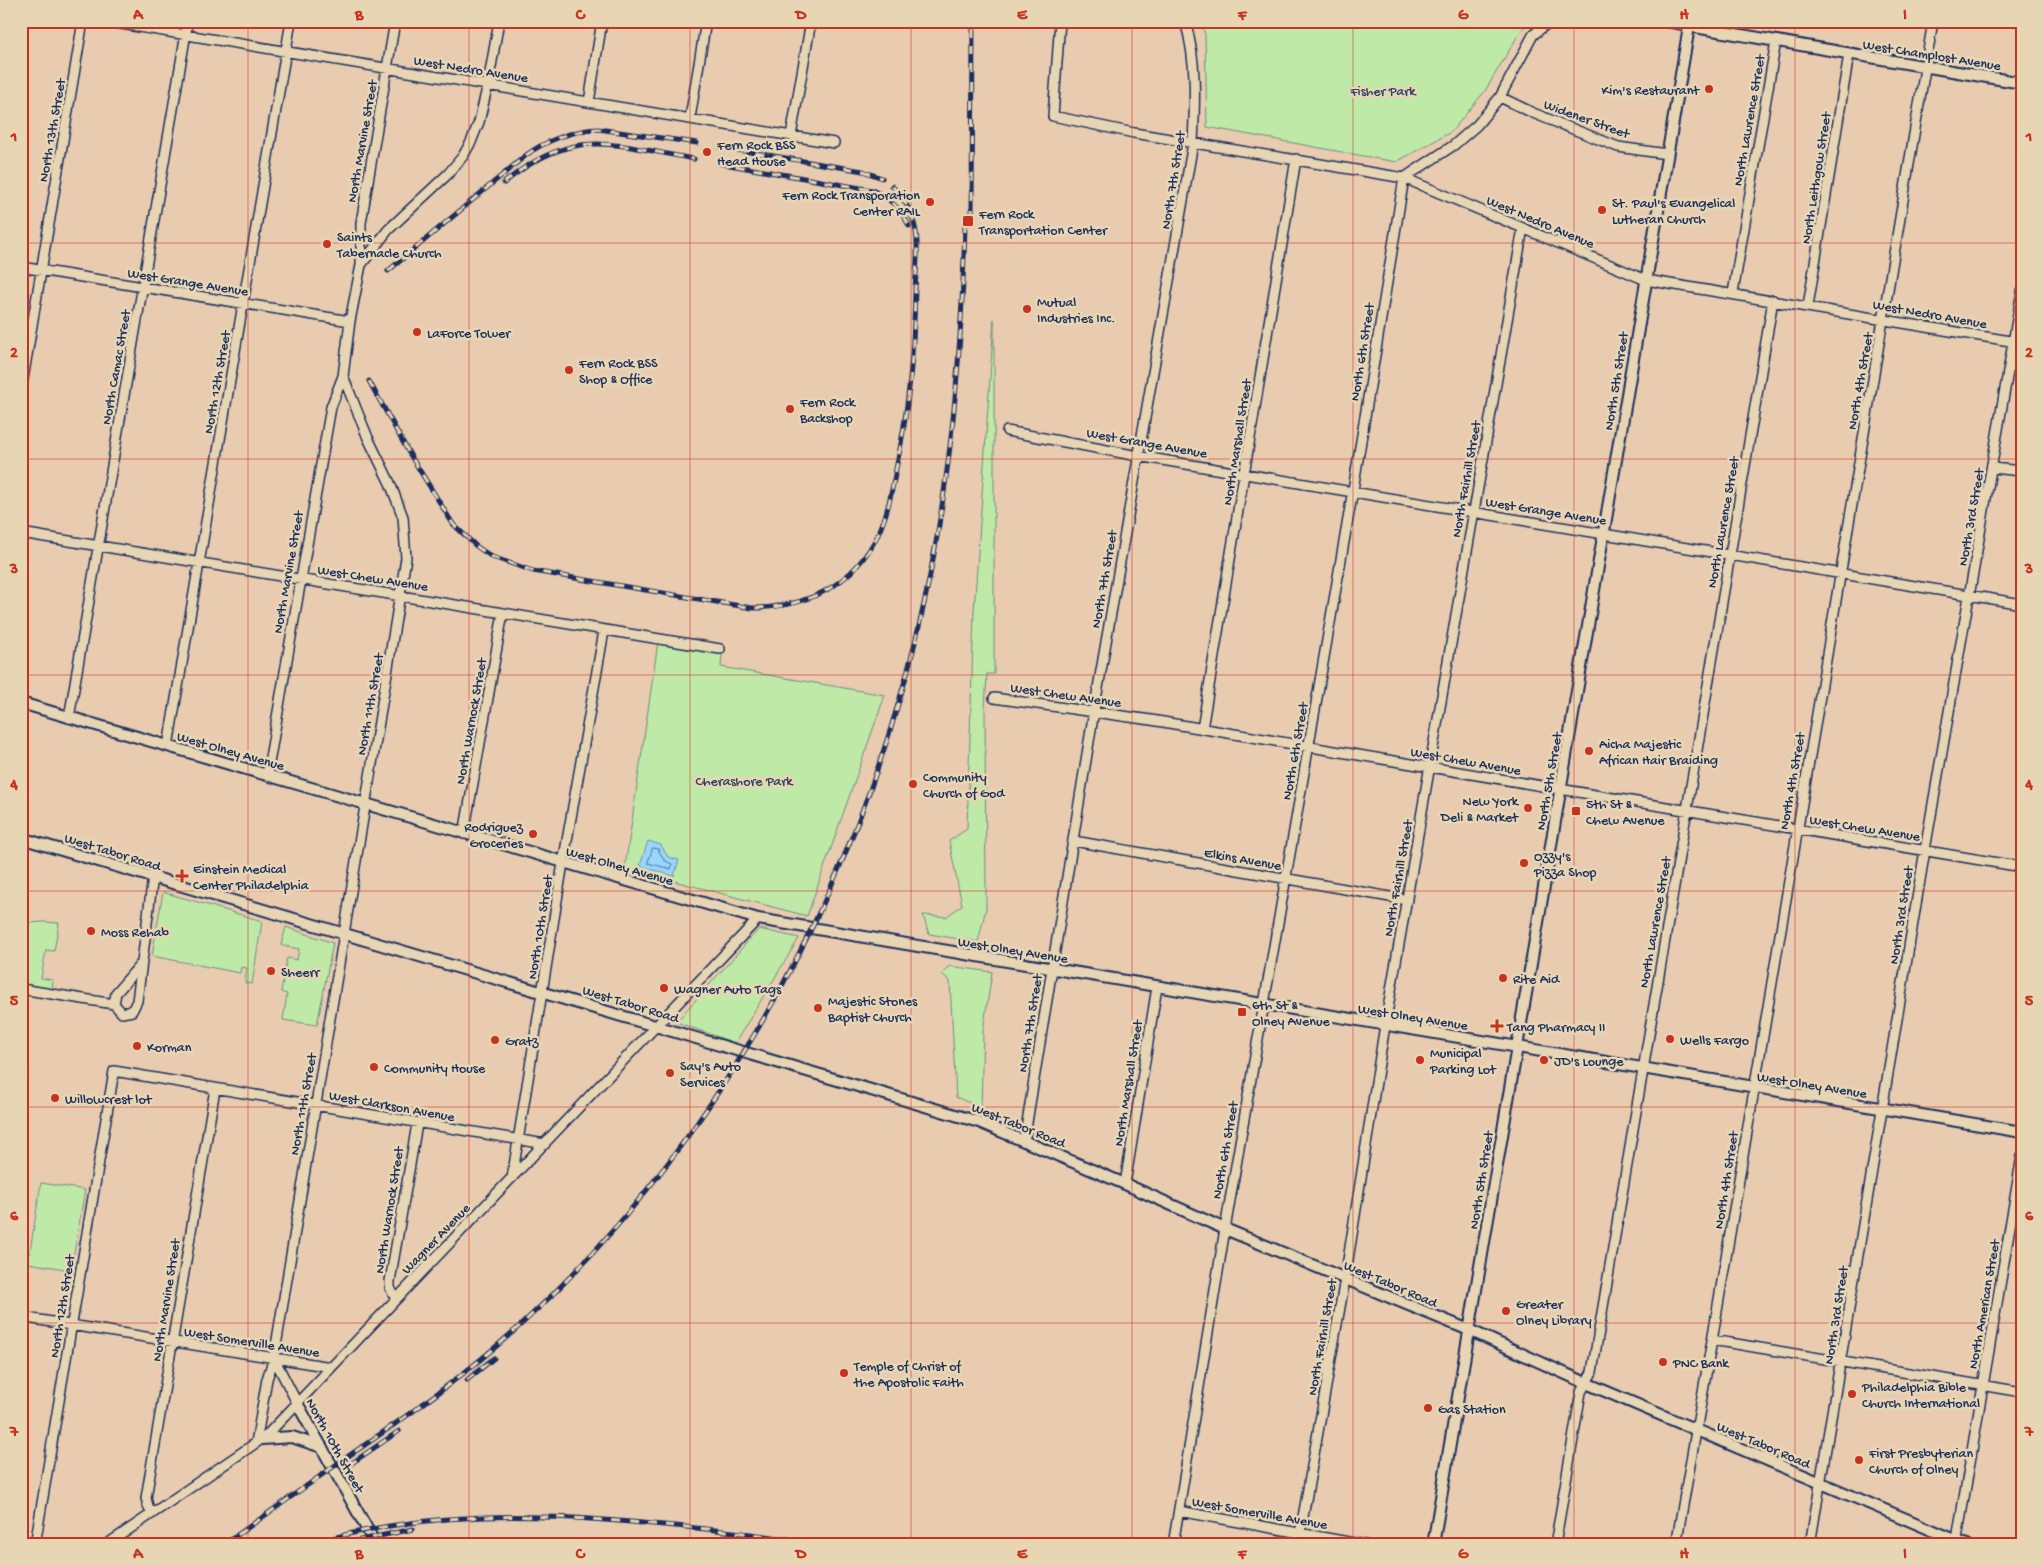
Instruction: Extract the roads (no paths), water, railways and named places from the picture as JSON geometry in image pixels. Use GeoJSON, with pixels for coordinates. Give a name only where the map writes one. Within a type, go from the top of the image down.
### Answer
{"type":"FeatureCollection","features":[{"type":"Feature","properties":{"kind":"street","name":"North 13th Street"},"geometry":{"type":"LineString","coordinates":[[21,391],[83,21]]}},
{"type":"Feature","properties":{"kind":"street","name":"West Nedro Avenue"},"geometry":{"type":"LineString","coordinates":[[103,21],[834,143]]}},
{"type":"Feature","properties":{"kind":"street","name":"North Camac Street"},"geometry":{"type":"LineString","coordinates":[[69,718],[188,21]]}},
{"type":"Feature","properties":{"kind":"street","name":"North 12th Street"},"geometry":{"type":"LineString","coordinates":[[168,746],[291,21]]}},
{"type":"Feature","properties":{"kind":"street","name":"North Marvine Street"},"geometry":{"type":"LineString","coordinates":[[361,265],[361,223],[396,21]]}},
{"type":"Feature","properties":{"kind":"street","name":"North 11th Street"},"geometry":{"type":"LineString","coordinates":[[259,1441],[267,1379],[274,1358],[406,558],[403,517],[343,376],[350,321],[361,265],[388,230],[434,188],[463,156],[480,122],[499,21]]}},
{"type":"Feature","properties":{"kind":"street"},"geometry":{"type":"LineString","coordinates":[[589,102],[602,21]]}},
{"type":"Feature","properties":{"kind":"street"},"geometry":{"type":"LineString","coordinates":[[690,118],[706,21]]}},
{"type":"Feature","properties":{"kind":"street"},"geometry":{"type":"LineString","coordinates":[[791,136],[811,21]]}},
{"type":"Feature","properties":{"kind":"street","name":"West Nedro Avenue"},"geometry":{"type":"LineString","coordinates":[[1060,21],[1053,116],[1134,133],[1404,178],[1646,280],[2018,342]]}},
{"type":"Feature","properties":{"kind":"street","name":"North 7th Street"},"geometry":{"type":"LineString","coordinates":[[1024,1141],[1094,711],[1193,143],[1196,95],[1193,52],[1185,21]]}},
{"type":"Feature","properties":{"kind":"street"},"geometry":{"type":"LineString","coordinates":[[1404,178],[1454,145],[1477,125],[1500,97],[1533,35],[1550,21]]}},
{"type":"Feature","properties":{"kind":"street","name":"West Champlost Avenue"},"geometry":{"type":"LineString","coordinates":[[1660,21],[1689,24],[1925,68],[2022,82]]}},
{"type":"Feature","properties":{"kind":"street","name":"North 4th Street"},"geometry":{"type":"LineString","coordinates":[[1676,1545],[1933,21]]}},
{"type":"Feature","properties":{"kind":"street","name":"North 5th Street"},"geometry":{"type":"LineString","coordinates":[[1433,1545],[1689,24]]}},
{"type":"Feature","properties":{"kind":"street","name":"North Lawrence Street"},"geometry":{"type":"LineString","coordinates":[[1733,293],[1776,41]]}},
{"type":"Feature","properties":{"kind":"street","name":"North Leithgow Street"},"geometry":{"type":"LineString","coordinates":[[1808,306],[1849,54]]}},
{"type":"Feature","properties":{"kind":"street","name":"Widener Street"},"geometry":{"type":"LineString","coordinates":[[1500,97],[1618,147],[1667,154]]}},
{"type":"Feature","properties":{"kind":"street","name":"North Marshall Street"},"geometry":{"type":"LineString","coordinates":[[1202,728],[1296,159]]}},
{"type":"Feature","properties":{"kind":"street","name":"North 6th Street"},"geometry":{"type":"LineString","coordinates":[[1173,1545],[1263,1005],[1353,490],[1404,178]]}},
{"type":"Feature","properties":{"kind":"street","name":"North Fairhill Street"},"geometry":{"type":"LineString","coordinates":[[1300,1534],[1345,1279],[1385,1025],[1523,228]]}},
{"type":"Feature","properties":{"kind":"street","name":"West Grange Avenue"},"geometry":{"type":"LineString","coordinates":[[21,267],[350,321]]}},
{"type":"Feature","properties":{"kind":"street","name":"North 3rd Street"},"geometry":{"type":"LineString","coordinates":[[1810,1545],[1925,850],[1992,468],[2018,342],[2022,291]]}},
{"type":"Feature","properties":{"kind":"street","name":"North Lawrence Street"},"geometry":{"type":"LineString","coordinates":[[1555,1545],[1581,1392],[1592,1372],[1773,300]]}},
{"type":"Feature","properties":{"kind":"street","name":"North Marvine Street"},"geometry":{"type":"LineString","coordinates":[[267,775],[299,580],[331,407],[343,376]]}},
{"type":"Feature","properties":{"kind":"street","name":"West Grange Avenue"},"geometry":{"type":"LineString","coordinates":[[1008,431],[1138,456],[1353,490],[1473,512],[2022,604]]}},
{"type":"Feature","properties":{"kind":"street"},"geometry":{"type":"LineString","coordinates":[[1992,468],[2022,471]]}},
{"type":"Feature","properties":{"kind":"street","name":"West Chew Avenue"},"geometry":{"type":"LineString","coordinates":[[21,533],[299,580],[401,594],[604,631],[720,649]]}},
{"type":"Feature","properties":{"kind":"street","name":"North Warnock Street"},"geometry":{"type":"LineString","coordinates":[[464,834],[503,613]]}},
{"type":"Feature","properties":{"kind":"street","name":"North 10th Street"},"geometry":{"type":"LineString","coordinates":[[512,1179],[563,863],[604,631]]}},
{"type":"Feature","properties":{"kind":"street","name":"West Chew Avenue"},"geometry":{"type":"LineString","coordinates":[[994,698],[1202,728],[2022,867]]}},
{"type":"Feature","properties":{"kind":"street","name":"West Olney Avenue"},"geometry":{"type":"LineString","coordinates":[[21,703],[758,919],[1754,1089],[1882,1108],[2022,1132]]}},
{"type":"Feature","properties":{"kind":"street","name":"West Tabor Road"},"geometry":{"type":"LineString","coordinates":[[21,838],[658,1025],[752,1055],[948,1111],[979,1122],[1225,1229],[1469,1330],[1586,1383],[1956,1542],[1967,1545]]}},
{"type":"Feature","properties":{"kind":"street","name":"Elkins Avenue"},"geometry":{"type":"LineString","coordinates":[[1074,842],[1407,900]]}},
{"type":"Feature","properties":{"kind":"street"},"geometry":{"type":"LineString","coordinates":[[21,989],[114,1004],[122,1013],[129,1013],[134,1008],[153,876]]}},
{"type":"Feature","properties":{"kind":"street","name":"Wagner Avenue"},"geometry":{"type":"LineString","coordinates":[[106,1545],[259,1441],[512,1179],[758,919]]}},
{"type":"Feature","properties":{"kind":"street"},"geometry":{"type":"LineString","coordinates":[[114,1004],[116,993],[140,966]]}},
{"type":"Feature","properties":{"kind":"street","name":"North Marshall Street"},"geometry":{"type":"LineString","coordinates":[[1125,1184],[1157,987]]}},
{"type":"Feature","properties":{"kind":"street","name":"North 12th Street"},"geometry":{"type":"LineString","coordinates":[[35,1545],[114,1071]]}},
{"type":"Feature","properties":{"kind":"street","name":"West Clarkson Avenue"},"geometry":{"type":"LineString","coordinates":[[114,1071],[517,1140]]}},
{"type":"Feature","properties":{"kind":"street","name":"North Marvine Street"},"geometry":{"type":"LineString","coordinates":[[152,1514],[146,1498],[215,1089]]}},
{"type":"Feature","properties":{"kind":"street","name":"North Warnock Street"},"geometry":{"type":"LineString","coordinates":[[396,1299],[390,1288],[390,1281],[417,1124]]}},
{"type":"Feature","properties":{"kind":"street"},"geometry":{"type":"LineString","coordinates":[[517,1140],[545,1144]]}},
{"type":"Feature","properties":{"kind":"street","name":"North American Street"},"geometry":{"type":"LineString","coordinates":[[1956,1542],[2022,1156]]}},
{"type":"Feature","properties":{"kind":"street","name":"West Somerville Avenue"},"geometry":{"type":"LineString","coordinates":[[21,1317],[331,1367]]}},
{"type":"Feature","properties":{"kind":"street"},"geometry":{"type":"LineString","coordinates":[[1712,1340],[2022,1392]]}},
{"type":"Feature","properties":{"kind":"street","name":"North 10th Street"},"geometry":{"type":"LineString","coordinates":[[274,1358],[376,1545]]}},
{"type":"Feature","properties":{"kind":"street"},"geometry":{"type":"LineString","coordinates":[[259,1441],[292,1437],[322,1447]]}},
{"type":"Feature","properties":{"kind":"street","name":"West Somerville Avenue"},"geometry":{"type":"LineString","coordinates":[[1180,1512],[1365,1545]]}},
{"type":"Feature","properties":{"kind":"water"},"geometry":{"type":"Polygon","coordinates":[[[648,841],[661,845],[668,857],[679,860],[674,876],[640,866],[648,841]]]}},
{"type":"Feature","properties":{"kind":"railway"},"geometry":{"type":"LineString","coordinates":[[972,218],[973,21]]}},
{"type":"Feature","properties":{"kind":"railway"},"geometry":{"type":"LineString","coordinates":[[388,271],[525,156],[550,141],[569,134],[598,129],[697,143]]}},
{"type":"Feature","properties":{"kind":"railway"},"geometry":{"type":"LineString","coordinates":[[504,183],[529,165],[552,153],[574,146],[595,144],[617,145],[694,159]]}},
{"type":"Feature","properties":{"kind":"railway"},"geometry":{"type":"LineString","coordinates":[[720,147],[863,171],[882,178]]}},
{"type":"Feature","properties":{"kind":"railway"},"geometry":{"type":"LineString","coordinates":[[718,163],[872,190],[894,204],[909,226]]}},
{"type":"Feature","properties":{"kind":"railway"},"geometry":{"type":"LineString","coordinates":[[369,381],[409,453],[453,524],[476,546],[492,557],[533,571],[752,608],[783,605],[813,597],[839,582],[851,572],[870,550],[885,517],[901,447],[912,357],[917,246],[915,225],[911,213],[901,196],[892,186]]}},
{"type":"Feature","properties":{"kind":"railway"},"geometry":{"type":"LineString","coordinates":[[223,1545],[439,1392],[483,1358],[525,1321],[590,1256],[650,1187],[704,1113],[754,1035],[799,954],[838,871],[872,785],[916,641],[929,582],[948,464],[955,404],[965,224]]}},
{"type":"Feature","properties":{"kind":"railway"},"geometry":{"type":"LineString","coordinates":[[467,1380],[494,1358]]}},
{"type":"Feature","properties":{"kind":"railway"},"geometry":{"type":"LineString","coordinates":[[349,1465],[399,1431]]}},
{"type":"Feature","properties":{"kind":"railway"},"geometry":{"type":"LineString","coordinates":[[308,1545],[393,1525],[479,1517],[609,1520],[718,1530],[826,1545]]}},
{"type":"Feature","properties":{"kind":"railway"},"geometry":{"type":"LineString","coordinates":[[337,1545],[413,1529]]}},
{"type":"Feature","properties":{"kind":"place","name":"Kim's Restaurant"},"geometry":{"type":"Point","coordinates":[1709,89]}},
{"type":"Feature","properties":{"kind":"place","name":"Fern Rock BSS Head House"},"geometry":{"type":"Point","coordinates":[707,152]}},
{"type":"Feature","properties":{"kind":"place","name":"Fern Rock Transporation Center RAIL"},"geometry":{"type":"Point","coordinates":[930,202]}},
{"type":"Feature","properties":{"kind":"place","name":"St. Paul's Evangelical Lutheran Church"},"geometry":{"type":"Point","coordinates":[1602,210]}},
{"type":"Feature","properties":{"kind":"place","name":"Fern Rock Transportation Center"},"geometry":{"type":"Point","coordinates":[968,221]}},
{"type":"Feature","properties":{"kind":"place","name":"Saints Tabernacle Church"},"geometry":{"type":"Point","coordinates":[327,244]}},
{"type":"Feature","properties":{"kind":"place","name":"Mutual Industries Inc."},"geometry":{"type":"Point","coordinates":[1027,309]}},
{"type":"Feature","properties":{"kind":"place","name":"LaForce Tower"},"geometry":{"type":"Point","coordinates":[417,332]}},
{"type":"Feature","properties":{"kind":"place","name":"Fern Rock BSS Shop & Office"},"geometry":{"type":"Point","coordinates":[569,370]}},
{"type":"Feature","properties":{"kind":"place","name":"Fern Rock Backshop"},"geometry":{"type":"Point","coordinates":[790,409]}},
{"type":"Feature","properties":{"kind":"place","name":"Aicha Majestic African Hair Braiding"},"geometry":{"type":"Point","coordinates":[1589,751]}},
{"type":"Feature","properties":{"kind":"place","name":"Community Church of God"},"geometry":{"type":"Point","coordinates":[913,784]}},
{"type":"Feature","properties":{"kind":"place","name":"New York Deli & Market"},"geometry":{"type":"Point","coordinates":[1528,808]}},
{"type":"Feature","properties":{"kind":"place","name":"5th St & Chew Avenue"},"geometry":{"type":"Point","coordinates":[1576,811]}},
{"type":"Feature","properties":{"kind":"place","name":"Rodriguez Groceries"},"geometry":{"type":"Point","coordinates":[533,834]}},
{"type":"Feature","properties":{"kind":"place","name":"Ozzy's Pizza Shop"},"geometry":{"type":"Point","coordinates":[1524,863]}},
{"type":"Feature","properties":{"kind":"place","name":"Einstein Medical Center Philadelphia"},"geometry":{"type":"Point","coordinates":[182,876]}},
{"type":"Feature","properties":{"kind":"place","name":"Moss Rehab"},"geometry":{"type":"Point","coordinates":[91,931]}},
{"type":"Feature","properties":{"kind":"place","name":"Sheerr"},"geometry":{"type":"Point","coordinates":[271,971]}},
{"type":"Feature","properties":{"kind":"place","name":"Rite Aid"},"geometry":{"type":"Point","coordinates":[1503,978]}},
{"type":"Feature","properties":{"kind":"place","name":"Wagner Auto Tags"},"geometry":{"type":"Point","coordinates":[664,988]}},
{"type":"Feature","properties":{"kind":"place","name":"Majestic Stones Baptist Church"},"geometry":{"type":"Point","coordinates":[818,1008]}},
{"type":"Feature","properties":{"kind":"place","name":"6th St & Olney Avenue"},"geometry":{"type":"Point","coordinates":[1242,1012]}},
{"type":"Feature","properties":{"kind":"place","name":"Tang Pharmacy II"},"geometry":{"type":"Point","coordinates":[1497,1026]}},
{"type":"Feature","properties":{"kind":"place","name":"Wells Fargo"},"geometry":{"type":"Point","coordinates":[1670,1039]}},
{"type":"Feature","properties":{"kind":"place","name":"Gratz"},"geometry":{"type":"Point","coordinates":[495,1040]}},
{"type":"Feature","properties":{"kind":"place","name":"Korman"},"geometry":{"type":"Point","coordinates":[137,1046]}},
{"type":"Feature","properties":{"kind":"place","name":"Municipal Parking Lot"},"geometry":{"type":"Point","coordinates":[1420,1060]}},
{"type":"Feature","properties":{"kind":"place","name":"JD's Lounge"},"geometry":{"type":"Point","coordinates":[1544,1060]}},
{"type":"Feature","properties":{"kind":"place","name":"Community House"},"geometry":{"type":"Point","coordinates":[374,1067]}},
{"type":"Feature","properties":{"kind":"place","name":"Say's Auto Services"},"geometry":{"type":"Point","coordinates":[670,1073]}},
{"type":"Feature","properties":{"kind":"place","name":"Willowcrest lot"},"geometry":{"type":"Point","coordinates":[55,1098]}},
{"type":"Feature","properties":{"kind":"place","name":"Greater Olney Library"},"geometry":{"type":"Point","coordinates":[1506,1311]}},
{"type":"Feature","properties":{"kind":"place","name":"PNC Bank"},"geometry":{"type":"Point","coordinates":[1663,1362]}},
{"type":"Feature","properties":{"kind":"place","name":"Temple of Christ of the Apostolic Faith"},"geometry":{"type":"Point","coordinates":[844,1373]}},
{"type":"Feature","properties":{"kind":"place","name":"Philadelphia Bible Church International"},"geometry":{"type":"Point","coordinates":[1852,1394]}},
{"type":"Feature","properties":{"kind":"place","name":"Gas Station"},"geometry":{"type":"Point","coordinates":[1428,1408]}},
{"type":"Feature","properties":{"kind":"place","name":"First Presbyterian Church of Olney"},"geometry":{"type":"Point","coordinates":[1859,1460]}},
{"type":"Feature","properties":{"kind":"park label","name":"Fisher Park"},"geometry":{"type":"Point","coordinates":[1383,90]}},
{"type":"Feature","properties":{"kind":"park label","name":"Cherashore Park"},"geometry":{"type":"Point","coordinates":[744,780]}}]}
